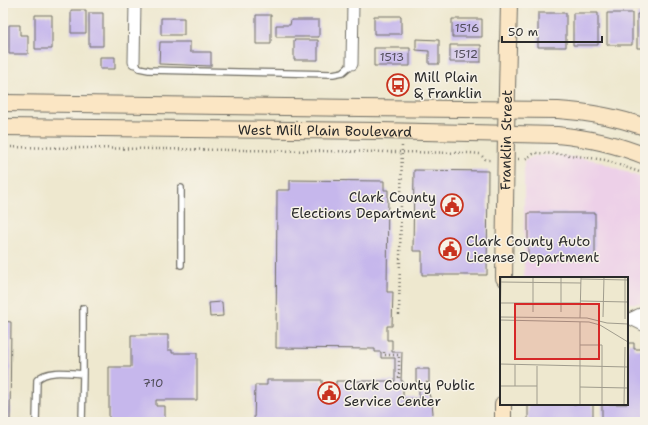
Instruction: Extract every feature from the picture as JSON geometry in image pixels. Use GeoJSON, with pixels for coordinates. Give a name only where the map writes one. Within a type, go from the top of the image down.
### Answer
{"type":"FeatureCollection","features":[{"type":"Feature","properties":{"kind":"main road","name":"Franklin Street"},"geometry":{"type":"LineString","coordinates":[[504,277],[509,3]]}},
{"type":"Feature","properties":{"kind":"main road","name":"West Mill Plain Boulevard"},"geometry":{"type":"LineString","coordinates":[[3,103],[558,110],[576,111],[612,117],[645,128]]}},
{"type":"Feature","properties":{"kind":"main road","name":"West Mill Plain Boulevard"},"geometry":{"type":"LineString","coordinates":[[3,127],[557,135],[606,142],[645,156]]}},
{"type":"Feature","properties":{"kind":"main road"},"geometry":{"type":"LineString","coordinates":[[503,405],[503,422]]}},
{"type":"Feature","properties":{"kind":"street"},"geometry":{"type":"LineString","coordinates":[[134,62],[135,3]]}},
{"type":"Feature","properties":{"kind":"street"},"geometry":{"type":"LineString","coordinates":[[352,64],[353,3]]}},
{"type":"Feature","properties":{"kind":"street"},"geometry":{"type":"LineString","coordinates":[[629,319],[645,313]]}},
{"type":"Feature","properties":{"kind":"street"},"geometry":{"type":"LineString","coordinates":[[629,319],[645,325]]}},
{"type":"Feature","properties":{"kind":"lane"},"geometry":{"type":"LineString","coordinates":[[134,62],[139,68],[149,70],[333,74],[342,72],[352,64]]}},
{"type":"Feature","properties":{"kind":"lane"},"geometry":{"type":"LineString","coordinates":[[181,188],[181,265]]}},
{"type":"Feature","properties":{"kind":"lane"},"geometry":{"type":"LineString","coordinates":[[82,422],[83,308]]}},
{"type":"Feature","properties":{"kind":"lane"},"geometry":{"type":"LineString","coordinates":[[36,422],[38,380],[41,375],[51,373],[83,374]]}},
{"type":"Feature","properties":{"kind":"path"},"geometry":{"type":"LineString","coordinates":[[399,315],[402,132]]}},
{"type":"Feature","properties":{"kind":"path"},"geometry":{"type":"LineString","coordinates":[[3,147],[470,153],[480,154],[486,160]]}},
{"type":"Feature","properties":{"kind":"path"},"geometry":{"type":"LineString","coordinates":[[525,159],[535,153],[563,154],[606,160],[645,174]]}},
{"type":"Feature","properties":{"kind":"path"},"geometry":{"type":"LineString","coordinates":[[384,352],[384,355],[399,355],[398,381]]}},
{"type":"Feature","properties":{"kind":"shaded area"},"geometry":{"type":"Polygon","coordinates":[[[557,155],[595,160],[645,179],[645,303],[628,303],[628,277],[524,277],[524,161],[535,156],[557,155]]]}},
{"type":"Feature","properties":{"kind":"building"},"geometry":{"type":"Polygon","coordinates":[[[71,10],[86,10],[86,33],[71,33],[71,10]]]}},
{"type":"Feature","properties":{"kind":"building"},"geometry":{"type":"Polygon","coordinates":[[[89,13],[103,13],[103,46],[89,46],[89,13]]]}},
{"type":"Feature","properties":{"kind":"building"},"geometry":{"type":"Polygon","coordinates":[[[538,13],[566,13],[566,47],[538,47],[538,13]]]}},
{"type":"Feature","properties":{"kind":"building"},"geometry":{"type":"Polygon","coordinates":[[[573,13],[598,13],[598,45],[573,45],[573,13]]]}},
{"type":"Feature","properties":{"kind":"building"},"geometry":{"type":"Polygon","coordinates":[[[607,13],[632,13],[632,45],[607,45],[607,13]]]}},
{"type":"Feature","properties":{"kind":"building"},"geometry":{"type":"Polygon","coordinates":[[[637,14],[645,14],[645,48],[637,48],[637,14]]]}},
{"type":"Feature","properties":{"kind":"building"},"geometry":{"type":"Polygon","coordinates":[[[35,15],[52,15],[52,49],[35,49],[35,15]]]}},
{"type":"Feature","properties":{"kind":"building"},"geometry":{"type":"Polygon","coordinates":[[[256,15],[271,15],[271,44],[256,44],[256,15]]]}},
{"type":"Feature","properties":{"kind":"building"},"geometry":{"type":"Polygon","coordinates":[[[374,16],[401,16],[401,34],[374,34],[374,16]]]}},
{"type":"Feature","properties":{"kind":"building"},"geometry":{"type":"Polygon","coordinates":[[[161,18],[184,18],[184,35],[161,35],[161,18]]]}},
{"type":"Feature","properties":{"kind":"building"},"geometry":{"type":"Polygon","coordinates":[[[452,19],[482,19],[482,37],[452,37],[452,19]]]}},
{"type":"Feature","properties":{"kind":"building"},"geometry":{"type":"Polygon","coordinates":[[[291,20],[319,20],[319,37],[276,37],[276,25],[290,25],[291,20]]]}},
{"type":"Feature","properties":{"kind":"building"},"geometry":{"type":"Polygon","coordinates":[[[9,25],[20,25],[20,35],[28,35],[28,54],[9,54],[9,25]]]}},
{"type":"Feature","properties":{"kind":"building"},"geometry":{"type":"Polygon","coordinates":[[[416,39],[439,40],[439,64],[429,64],[429,51],[416,50],[416,39]]]}},
{"type":"Feature","properties":{"kind":"building"},"geometry":{"type":"Polygon","coordinates":[[[294,40],[318,40],[318,60],[294,60],[294,40]]]}},
{"type":"Feature","properties":{"kind":"building"},"geometry":{"type":"Polygon","coordinates":[[[160,42],[190,42],[190,52],[211,52],[211,66],[159,64],[160,42]]]}},
{"type":"Feature","properties":{"kind":"building"},"geometry":{"type":"Polygon","coordinates":[[[450,45],[481,45],[481,62],[450,62],[450,45]]]}},
{"type":"Feature","properties":{"kind":"building"},"geometry":{"type":"Polygon","coordinates":[[[374,48],[410,48],[410,66],[374,66],[374,48]]]}},
{"type":"Feature","properties":{"kind":"building"},"geometry":{"type":"Polygon","coordinates":[[[100,57],[115,57],[115,69],[100,69],[100,57]]]}},
{"type":"Feature","properties":{"kind":"building"},"geometry":{"type":"Polygon","coordinates":[[[414,170],[488,171],[487,275],[422,275],[422,251],[413,251],[414,170]]]}},
{"type":"Feature","properties":{"kind":"building"},"geometry":{"type":"Polygon","coordinates":[[[3,171],[5,171],[5,215],[3,215],[3,171]]]}},
{"type":"Feature","properties":{"kind":"building"},"geometry":{"type":"Polygon","coordinates":[[[290,180],[384,181],[384,190],[388,190],[387,292],[393,292],[392,326],[387,326],[387,340],[392,340],[392,352],[402,352],[401,381],[403,381],[403,399],[419,399],[419,382],[416,382],[416,369],[429,369],[429,383],[426,382],[425,394],[429,394],[432,403],[433,413],[431,422],[254,422],[255,385],[267,385],[267,380],[322,380],[322,386],[336,386],[336,381],[395,381],[395,358],[381,358],[381,352],[375,352],[375,349],[276,348],[277,190],[290,190],[290,180]]]}},
{"type":"Feature","properties":{"kind":"building"},"geometry":{"type":"Polygon","coordinates":[[[528,213],[595,213],[595,260],[528,259],[528,213]]]}},
{"type":"Feature","properties":{"kind":"building"},"geometry":{"type":"Polygon","coordinates":[[[222,302],[223,316],[210,317],[209,303],[222,302]]]}},
{"type":"Feature","properties":{"kind":"building"},"geometry":{"type":"Polygon","coordinates":[[[3,321],[11,322],[10,422],[3,422],[3,321]]]}},
{"type":"Feature","properties":{"kind":"building"},"geometry":{"type":"Polygon","coordinates":[[[131,335],[168,335],[168,350],[172,350],[172,353],[197,353],[197,400],[156,400],[156,406],[165,406],[165,420],[156,420],[156,422],[109,422],[109,367],[131,367],[131,335]]]}},
{"type":"Feature","properties":{"kind":"building"},"geometry":{"type":"Polygon","coordinates":[[[628,343],[634,343],[634,349],[645,349],[645,422],[602,422],[602,405],[628,405],[628,343]]]}},
{"type":"Feature","properties":{"kind":"building"},"geometry":{"type":"Polygon","coordinates":[[[528,405],[593,405],[593,422],[528,422],[528,405]]]}},
{"type":"Feature","properties":{"kind":"place","name":"Mill Plain & Franklin"},"geometry":{"type":"Point","coordinates":[398,85]}},
{"type":"Feature","properties":{"kind":"place","name":"Clark County Elections Department"},"geometry":{"type":"Point","coordinates":[452,205]}},
{"type":"Feature","properties":{"kind":"place","name":"Clark County Auto License Department"},"geometry":{"type":"Point","coordinates":[450,249]}},
{"type":"Feature","properties":{"kind":"place","name":"Clark County Public Service Center"},"geometry":{"type":"Point","coordinates":[329,393]}}]}
